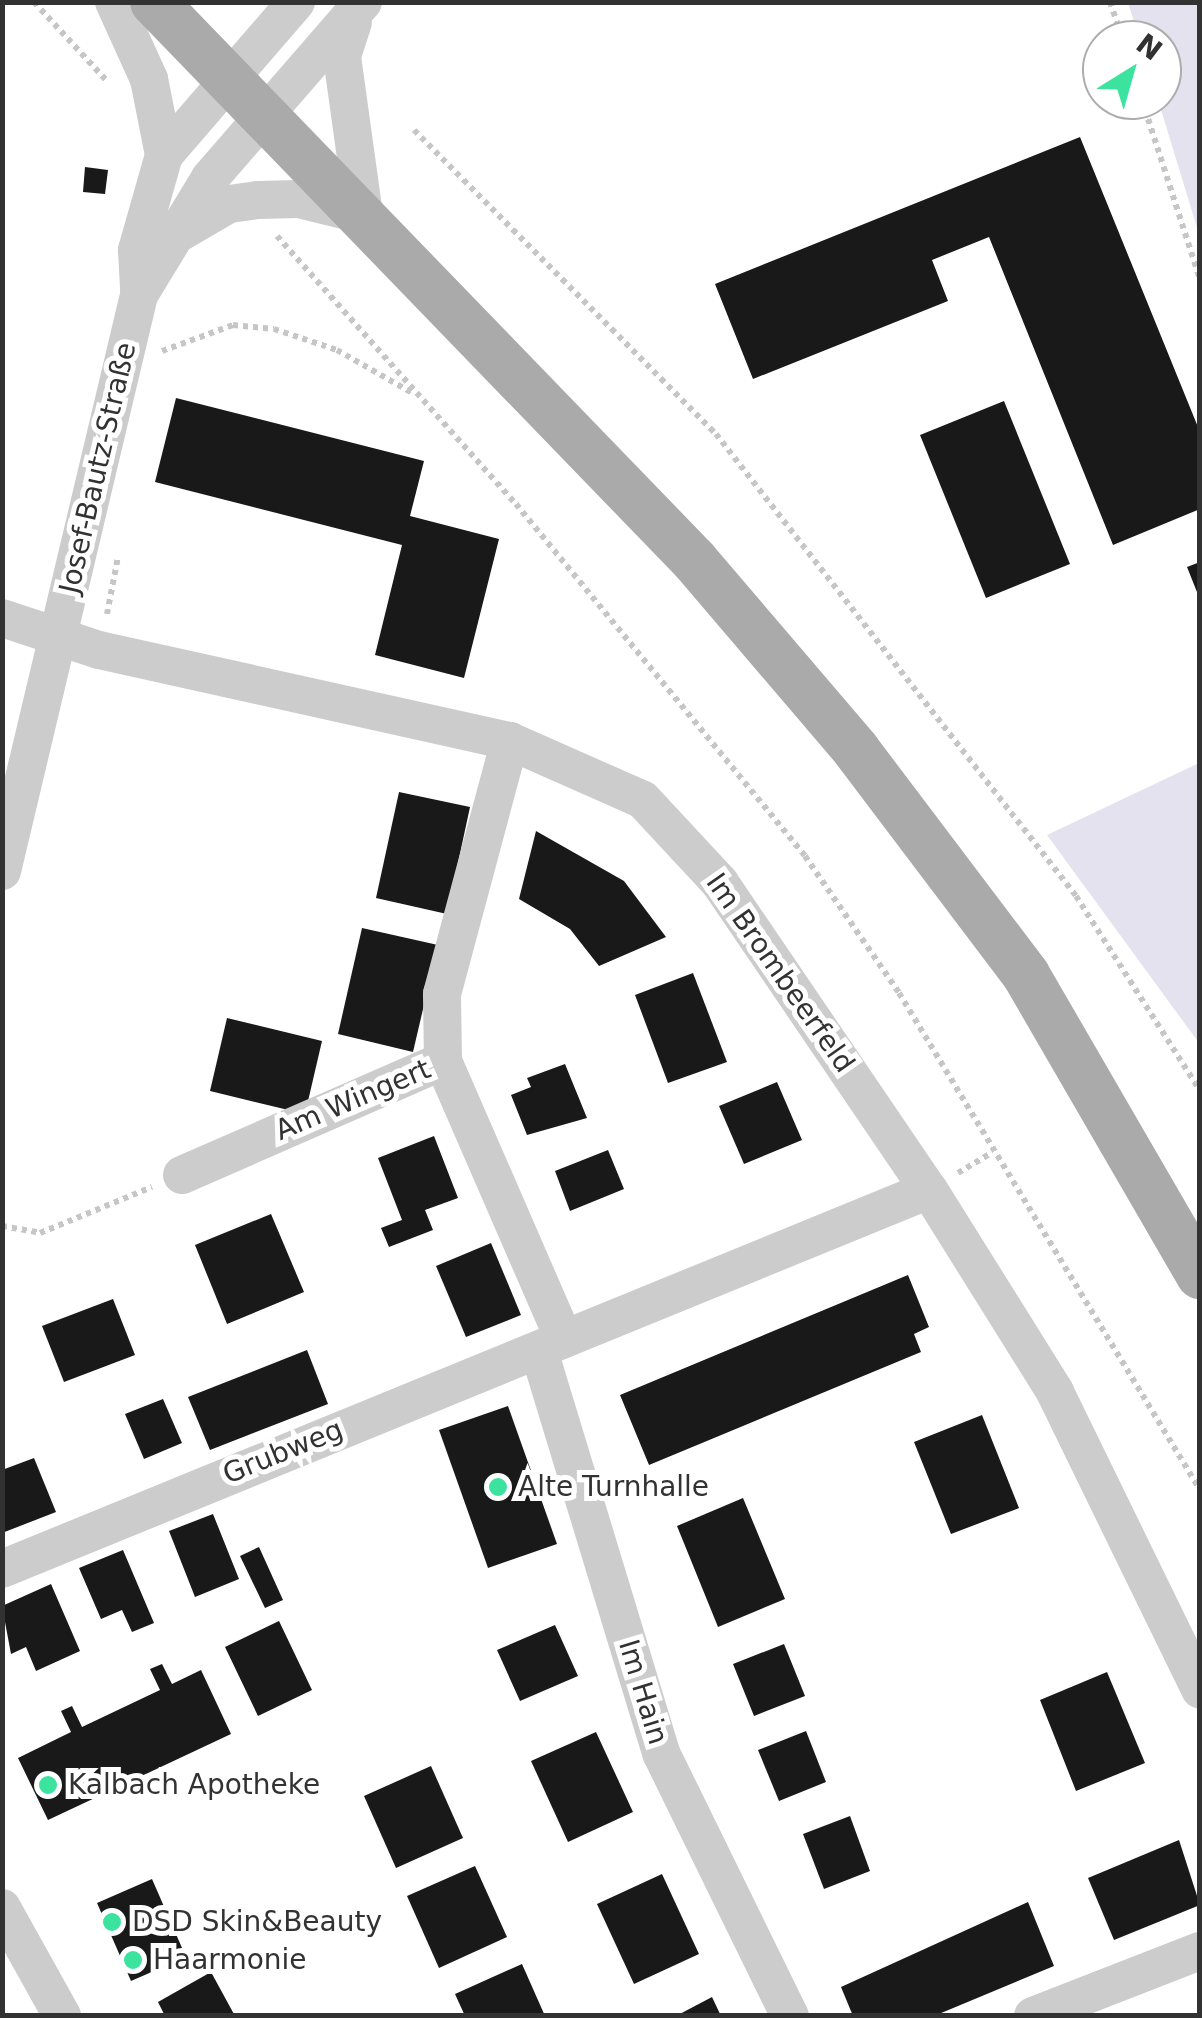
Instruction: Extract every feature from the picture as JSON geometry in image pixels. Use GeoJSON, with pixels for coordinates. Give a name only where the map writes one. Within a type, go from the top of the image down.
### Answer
{"type":"FeatureCollection","features":[{"type":"Feature","properties":{"kind":"main road"},"geometry":{"type":"LineString","coordinates":[[154,2],[694,560],[856,750],[1026,975],[1200,1275]]}},
{"type":"Feature","properties":{"kind":"street","name":"Josef-Bautz-Straße"},"geometry":{"type":"LineString","coordinates":[[114,2],[148,79],[164,155]]}},
{"type":"Feature","properties":{"kind":"street","name":"Josef-Bautz-Straße"},"geometry":{"type":"LineString","coordinates":[[139,295],[137,250],[164,155],[232,81],[296,2]]}},
{"type":"Feature","properties":{"kind":"street","name":"Josef-Bautz-Straße"},"geometry":{"type":"LineString","coordinates":[[2,870],[139,295],[170,238],[210,178],[268,118],[359,9]]}},
{"type":"Feature","properties":{"kind":"street","name":"Josef-Bautz-Straße"},"geometry":{"type":"LineString","coordinates":[[359,9],[342,56],[364,215]]}},
{"type":"Feature","properties":{"kind":"street"},"geometry":{"type":"LineString","coordinates":[[170,238],[228,204],[299,199],[364,215]]}},
{"type":"Feature","properties":{"kind":"street","name":"Im Brombeerfeld"},"geometry":{"type":"LineString","coordinates":[[2,618],[57,640],[510,741],[643,800],[720,883],[929,1190],[1055,1392],[1200,1688]]}},
{"type":"Feature","properties":{"kind":"street","name":"Am Wingert"},"geometry":{"type":"LineString","coordinates":[[182,1174],[444,1061],[442,994],[510,741]]}},
{"type":"Feature","properties":{"kind":"street"},"geometry":{"type":"LineString","coordinates":[[444,1061],[552,1345]]}},
{"type":"Feature","properties":{"kind":"street","name":"Grubweg"},"geometry":{"type":"LineString","coordinates":[[2,1569],[929,1190]]}},
{"type":"Feature","properties":{"kind":"street","name":"Im Hain"},"geometry":{"type":"LineString","coordinates":[[552,1345],[662,1755],[790,2016]]}},
{"type":"Feature","properties":{"kind":"street"},"geometry":{"type":"LineString","coordinates":[[2,1908],[62,2016]]}},
{"type":"Feature","properties":{"kind":"street"},"geometry":{"type":"LineString","coordinates":[[1033,2016],[1200,1951]]}},
{"type":"Feature","properties":{"kind":"path"},"geometry":{"type":"LineString","coordinates":[[34,2],[114,89]]}},
{"type":"Feature","properties":{"kind":"path"},"geometry":{"type":"LineString","coordinates":[[1148,120],[1200,280]]}},
{"type":"Feature","properties":{"kind":"path"},"geometry":{"type":"LineString","coordinates":[[414,130],[716,434],[1076,896],[1198,1086]]}},
{"type":"Feature","properties":{"kind":"path"},"geometry":{"type":"LineString","coordinates":[[262,200],[266,224],[422,399],[805,856],[898,993],[1200,1490]]}},
{"type":"Feature","properties":{"kind":"path"},"geometry":{"type":"LineString","coordinates":[[161,352],[233,325],[274,329],[337,350],[422,399]]}},
{"type":"Feature","properties":{"kind":"path"},"geometry":{"type":"LineString","coordinates":[[157,370],[164,335]]}},
{"type":"Feature","properties":{"kind":"path"},"geometry":{"type":"LineString","coordinates":[[99,650],[122,538]]}},
{"type":"Feature","properties":{"kind":"path"},"geometry":{"type":"LineString","coordinates":[[2,1226],[40,1233],[182,1174]]}},
{"type":"Feature","properties":{"kind":"shaded area"},"geometry":{"type":"Polygon","coordinates":[[[1128,3],[1199,3],[1199,234],[1164,120],[1182,120],[1182,20],[1134,20],[1128,3]]]}},
{"type":"Feature","properties":{"kind":"shaded area"},"geometry":{"type":"Polygon","coordinates":[[[1199,763],[1199,1043],[1047,835],[1199,763]]]}},
{"type":"Feature","properties":{"kind":"building"},"geometry":{"type":"Polygon","coordinates":[[[1080,137],[1200,432],[1200,509],[1113,545],[989,237],[932,260],[948,301],[753,379],[715,284],[1080,137]]]}},
{"type":"Feature","properties":{"kind":"building"},"geometry":{"type":"Polygon","coordinates":[[[85,167],[108,170],[105,194],[83,192],[85,167]]]}},
{"type":"Feature","properties":{"kind":"building"},"geometry":{"type":"Polygon","coordinates":[[[176,398],[424,461],[410,516],[499,539],[464,678],[375,655],[402,545],[155,482],[176,398]]]}},
{"type":"Feature","properties":{"kind":"building"},"geometry":{"type":"Polygon","coordinates":[[[1004,401],[1070,564],[986,598],[920,435],[1004,401]]]}},
{"type":"Feature","properties":{"kind":"building"},"geometry":{"type":"Polygon","coordinates":[[[1200,562],[1200,597],[1199,597],[1187,567],[1200,562]]]}},
{"type":"Feature","properties":{"kind":"building"},"geometry":{"type":"Polygon","coordinates":[[[399,792],[470,807],[447,914],[376,898],[399,792]]]}},
{"type":"Feature","properties":{"kind":"building"},"geometry":{"type":"Polygon","coordinates":[[[536,831],[624,881],[666,937],[599,966],[570,929],[519,899],[536,831]]]}},
{"type":"Feature","properties":{"kind":"building"},"geometry":{"type":"Polygon","coordinates":[[[362,928],[438,945],[413,1052],[338,1034],[362,928]]]}},
{"type":"Feature","properties":{"kind":"building"},"geometry":{"type":"Polygon","coordinates":[[[693,973],[727,1062],[668,1083],[635,995],[693,973]]]}},
{"type":"Feature","properties":{"kind":"building"},"geometry":{"type":"Polygon","coordinates":[[[227,1018],[322,1041],[305,1114],[210,1091],[227,1018]]]}},
{"type":"Feature","properties":{"kind":"building"},"geometry":{"type":"Polygon","coordinates":[[[565,1064],[587,1118],[527,1135],[511,1095],[531,1087],[527,1078],[565,1064]]]}},
{"type":"Feature","properties":{"kind":"building"},"geometry":{"type":"Polygon","coordinates":[[[777,1082],[802,1140],[744,1164],[719,1106],[777,1082]]]}},
{"type":"Feature","properties":{"kind":"building"},"geometry":{"type":"Polygon","coordinates":[[[434,1136],[458,1198],[425,1210],[433,1230],[389,1247],[381,1228],[402,1220],[378,1158],[434,1136]]]}},
{"type":"Feature","properties":{"kind":"building"},"geometry":{"type":"Polygon","coordinates":[[[608,1150],[624,1189],[570,1211],[555,1171],[608,1150]]]}},
{"type":"Feature","properties":{"kind":"building"},"geometry":{"type":"Polygon","coordinates":[[[271,1214],[304,1292],[227,1324],[195,1245],[271,1214]]]}},
{"type":"Feature","properties":{"kind":"building"},"geometry":{"type":"Polygon","coordinates":[[[491,1243],[521,1315],[466,1337],[436,1266],[491,1243]]]}},
{"type":"Feature","properties":{"kind":"building"},"geometry":{"type":"Polygon","coordinates":[[[908,1275],[929,1327],[914,1334],[921,1352],[649,1465],[620,1395],[908,1275]]]}},
{"type":"Feature","properties":{"kind":"building"},"geometry":{"type":"Polygon","coordinates":[[[113,1299],[135,1355],[64,1382],[42,1326],[113,1299]]]}},
{"type":"Feature","properties":{"kind":"building"},"geometry":{"type":"Polygon","coordinates":[[[307,1350],[328,1404],[210,1450],[188,1397],[307,1350]]]}},
{"type":"Feature","properties":{"kind":"building"},"geometry":{"type":"Polygon","coordinates":[[[163,1399],[182,1443],[144,1459],[125,1414],[163,1399]]]}},
{"type":"Feature","properties":{"kind":"building","name":"Alte Turnhalle"},"geometry":{"type":"Polygon","coordinates":[[[508,1406],[557,1544],[488,1568],[439,1430],[508,1406]]]}},
{"type":"Feature","properties":{"kind":"building"},"geometry":{"type":"Polygon","coordinates":[[[982,1415],[1019,1508],[951,1534],[914,1442],[982,1415]]]}},
{"type":"Feature","properties":{"kind":"building"},"geometry":{"type":"Polygon","coordinates":[[[34,1458],[56,1512],[2,1533],[2,1470],[34,1458]]]}},
{"type":"Feature","properties":{"kind":"building"},"geometry":{"type":"Polygon","coordinates":[[[743,1498],[785,1599],[718,1627],[677,1526],[743,1498]]]}},
{"type":"Feature","properties":{"kind":"building"},"geometry":{"type":"Polygon","coordinates":[[[213,1514],[239,1579],[195,1597],[169,1531],[213,1514]]]}},
{"type":"Feature","properties":{"kind":"building"},"geometry":{"type":"Polygon","coordinates":[[[259,1547],[283,1600],[265,1608],[240,1556],[259,1547]]]}},
{"type":"Feature","properties":{"kind":"building"},"geometry":{"type":"Polygon","coordinates":[[[123,1550],[154,1623],[132,1632],[122,1610],[101,1619],[79,1568],[123,1550]]]}},
{"type":"Feature","properties":{"kind":"building"},"geometry":{"type":"Polygon","coordinates":[[[51,1584],[80,1651],[36,1671],[26,1647],[11,1654],[2,1606],[51,1584]]]}},
{"type":"Feature","properties":{"kind":"building"},"geometry":{"type":"Polygon","coordinates":[[[279,1621],[312,1690],[258,1716],[225,1647],[279,1621]]]}},
{"type":"Feature","properties":{"kind":"building"},"geometry":{"type":"Polygon","coordinates":[[[555,1625],[578,1676],[520,1701],[497,1650],[555,1625]]]}},
{"type":"Feature","properties":{"kind":"building"},"geometry":{"type":"Polygon","coordinates":[[[784,1644],[805,1696],[754,1716],[733,1664],[784,1644]]]}},
{"type":"Feature","properties":{"kind":"building"},"geometry":{"type":"Polygon","coordinates":[[[162,1664],[172,1684],[201,1670],[231,1734],[48,1820],[18,1758],[71,1732],[61,1711],[72,1706],[82,1727],[160,1690],[150,1669],[162,1664]]]}},
{"type":"Feature","properties":{"kind":"building"},"geometry":{"type":"Polygon","coordinates":[[[1107,1672],[1145,1763],[1076,1791],[1040,1700],[1107,1672]]]}},
{"type":"Feature","properties":{"kind":"building"},"geometry":{"type":"Polygon","coordinates":[[[806,1731],[826,1782],[779,1801],[758,1750],[806,1731]]]}},
{"type":"Feature","properties":{"kind":"building"},"geometry":{"type":"Polygon","coordinates":[[[596,1732],[633,1812],[568,1842],[531,1761],[596,1732]]]}},
{"type":"Feature","properties":{"kind":"building"},"geometry":{"type":"Polygon","coordinates":[[[431,1766],[463,1838],[396,1868],[364,1796],[431,1766]]]}},
{"type":"Feature","properties":{"kind":"building"},"geometry":{"type":"Polygon","coordinates":[[[850,1816],[870,1871],[824,1889],[803,1834],[850,1816]]]}},
{"type":"Feature","properties":{"kind":"building"},"geometry":{"type":"Polygon","coordinates":[[[1179,1840],[1200,1905],[1114,1940],[1088,1878],[1179,1840]]]}},
{"type":"Feature","properties":{"kind":"building"},"geometry":{"type":"Polygon","coordinates":[[[475,1866],[507,1937],[439,1968],[407,1896],[475,1866]]]}},
{"type":"Feature","properties":{"kind":"building"},"geometry":{"type":"Polygon","coordinates":[[[662,1874],[699,1954],[634,1984],[597,1904],[662,1874]]]}},
{"type":"Feature","properties":{"kind":"building"},"geometry":{"type":"Polygon","coordinates":[[[152,1879],[186,1957],[131,1981],[97,1903],[152,1879]]]}},
{"type":"Feature","properties":{"kind":"building"},"geometry":{"type":"Polygon","coordinates":[[[1028,1902],[1054,1966],[934,2016],[853,2016],[841,1987],[1028,1902]]]}},
{"type":"Feature","properties":{"kind":"building"},"geometry":{"type":"Polygon","coordinates":[[[522,1964],[545,2016],[465,2016],[455,1994],[522,1964]]]}},
{"type":"Feature","properties":{"kind":"building"},"geometry":{"type":"Polygon","coordinates":[[[211,1972],[235,2016],[165,2016],[158,2002],[211,1972]]]}},
{"type":"Feature","properties":{"kind":"building"},"geometry":{"type":"Polygon","coordinates":[[[712,1997],[721,2016],[676,2016],[712,1997]]]}},
{"type":"Feature","properties":{"kind":"place","name":"Alte Turnhalle"},"geometry":{"type":"Point","coordinates":[498,1487]}},
{"type":"Feature","properties":{"kind":"place","name":"Kalbach Apotheke"},"geometry":{"type":"Point","coordinates":[48,1785]}},
{"type":"Feature","properties":{"kind":"place","name":"DSD Skin&Beauty"},"geometry":{"type":"Point","coordinates":[112,1922]}},
{"type":"Feature","properties":{"kind":"place","name":"Haarmonie"},"geometry":{"type":"Point","coordinates":[133,1960]}}]}
